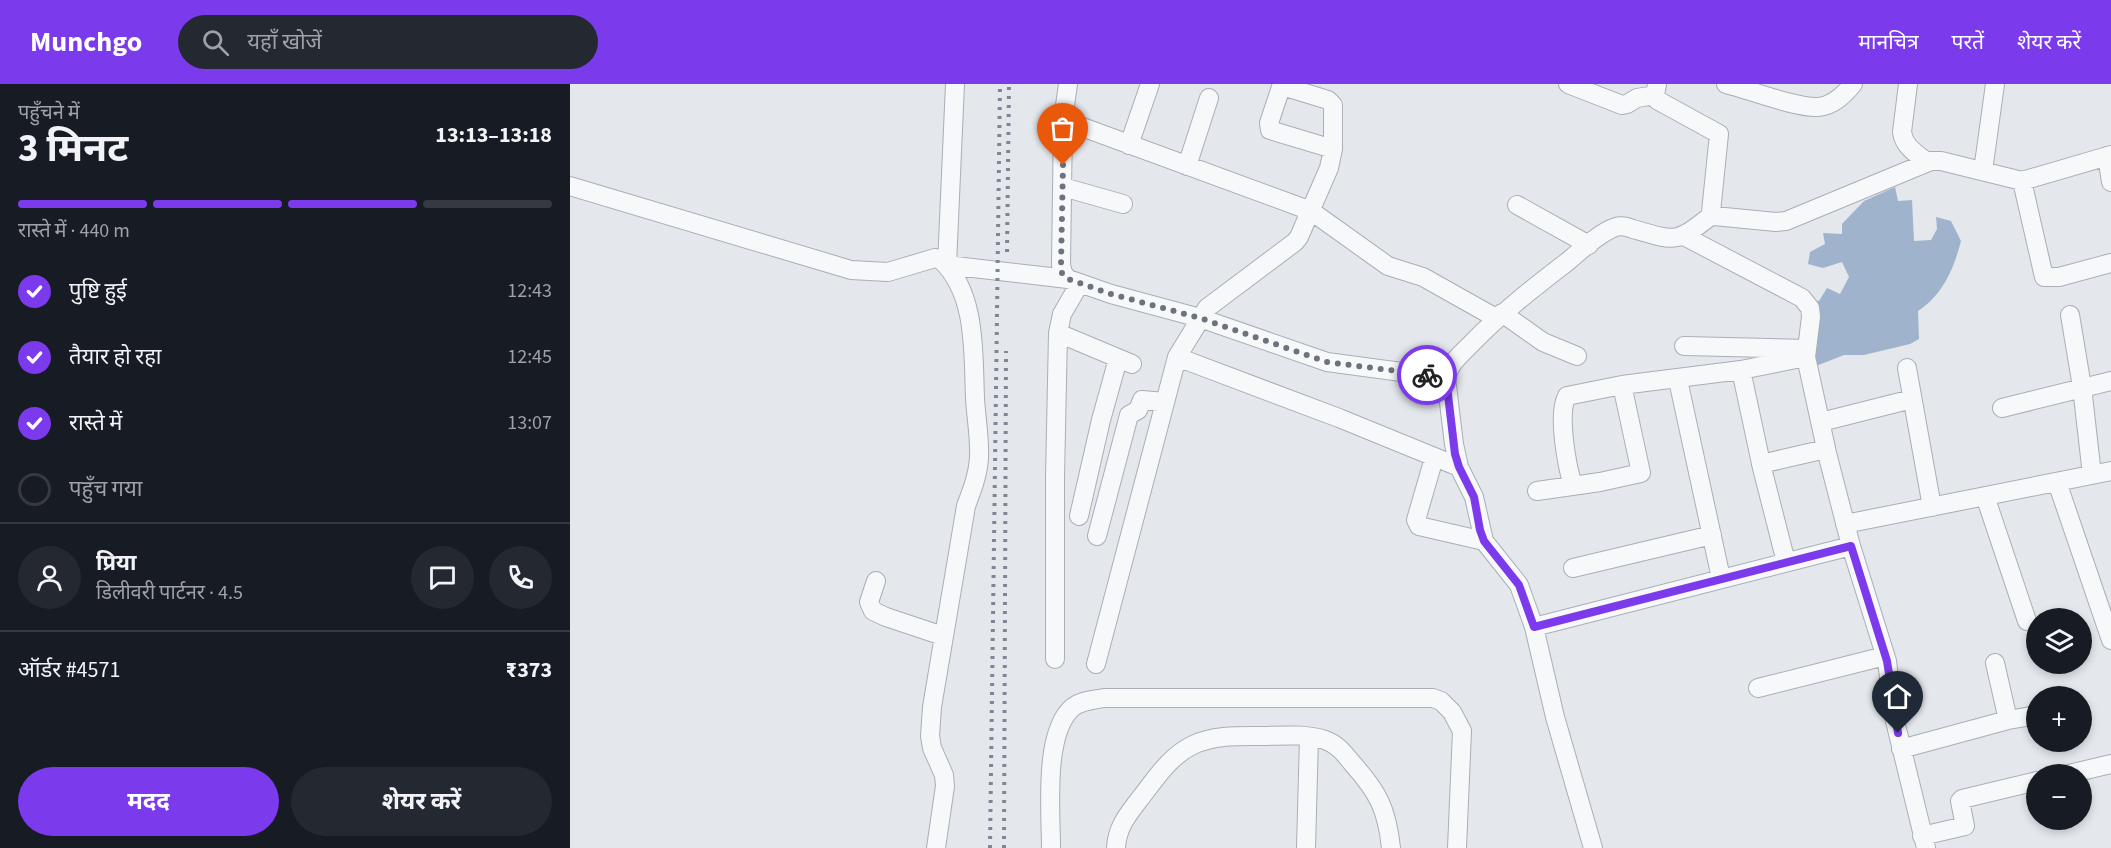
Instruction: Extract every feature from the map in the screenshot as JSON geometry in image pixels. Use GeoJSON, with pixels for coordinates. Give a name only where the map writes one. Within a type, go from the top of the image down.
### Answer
{"type":"FeatureCollection","features":[{"type":"Feature","properties":{"kind":"street"},"geometry":{"type":"LineString","coordinates":[[947,265],[955,84]]}},
{"type":"Feature","properties":{"kind":"street"},"geometry":{"type":"LineString","coordinates":[[1068,84],[1063,120],[1061,265],[1062,273],[1074,281]]}},
{"type":"Feature","properties":{"kind":"street"},"geometry":{"type":"LineString","coordinates":[[1129,145],[1150,84]]}},
{"type":"Feature","properties":{"kind":"street"},"geometry":{"type":"LineString","coordinates":[[1568,84],[1622,105],[1656,90],[1657,100],[1719,134],[1712,215]]}},
{"type":"Feature","properties":{"kind":"street"},"geometry":{"type":"LineString","coordinates":[[1726,84],[1799,105],[1819,107],[1830,104],[1844,95],[1853,84]]}},
{"type":"Feature","properties":{"kind":"street"},"geometry":{"type":"LineString","coordinates":[[1908,84],[1903,140],[1927,162]]}},
{"type":"Feature","properties":{"kind":"street"},"geometry":{"type":"LineString","coordinates":[[1983,171],[1995,84]]}},
{"type":"Feature","properties":{"kind":"street"},"geometry":{"type":"LineString","coordinates":[[1096,664],[1177,357],[1207,308],[1295,242],[1311,212],[1329,168],[1333,149],[1332,102],[1282,85],[1269,123],[1270,130],[1333,149]]}},
{"type":"Feature","properties":{"kind":"street"},"geometry":{"type":"LineString","coordinates":[[1187,166],[1209,98]]}},
{"type":"Feature","properties":{"kind":"street"},"geometry":{"type":"LineString","coordinates":[[1063,120],[1311,212],[1388,266],[1423,277],[1499,315],[1543,342],[1576,356]]}},
{"type":"Feature","properties":{"kind":"street"},"geometry":{"type":"LineString","coordinates":[[1593,848],[1555,717],[1534,627],[1519,585],[1484,541],[1474,497],[1459,467],[1446,378],[1449,368],[1499,315],[1614,227],[1620,226],[1665,238],[1684,236],[1712,215],[1776,222],[1786,221],[1927,162],[1941,161],[2022,180],[2109,155],[2111,182]]}},
{"type":"Feature","properties":{"kind":"street"},"geometry":{"type":"LineString","coordinates":[[2022,180],[2044,277],[2059,277],[2111,263]]}},
{"type":"Feature","properties":{"kind":"street"},"geometry":{"type":"LineString","coordinates":[[570,186],[851,270],[888,272],[935,258],[947,265],[957,279],[973,335],[979,457],[975,481],[966,506],[932,707],[930,736],[932,748],[944,776],[945,786],[936,848]]}},
{"type":"Feature","properties":{"kind":"street"},"geometry":{"type":"LineString","coordinates":[[1062,187],[1123,204]]}},
{"type":"Feature","properties":{"kind":"street"},"geometry":{"type":"LineString","coordinates":[[1516,205],[1589,245]]}},
{"type":"Feature","properties":{"kind":"street"},"geometry":{"type":"LineString","coordinates":[[1684,236],[1807,302],[1810,308],[1806,353],[1826,449],[1845,525],[1885,656],[1901,749],[1924,842],[1965,826],[1961,799],[2026,784]]}},
{"type":"Feature","properties":{"kind":"street"},"geometry":{"type":"LineString","coordinates":[[947,265],[1074,281],[1111,294],[1200,318],[1327,362],[1446,378]]}},
{"type":"Feature","properties":{"kind":"street"},"geometry":{"type":"LineString","coordinates":[[1055,659],[1058,333],[1074,281]]}},
{"type":"Feature","properties":{"kind":"street"},"geometry":{"type":"LineString","coordinates":[[2070,315],[2082,387],[2092,475]]}},
{"type":"Feature","properties":{"kind":"street"},"geometry":{"type":"LineString","coordinates":[[1058,333],[1125,361],[1101,420],[1079,516]]}},
{"type":"Feature","properties":{"kind":"street"},"geometry":{"type":"LineString","coordinates":[[1684,346],[1806,353]]}},
{"type":"Feature","properties":{"kind":"street"},"geometry":{"type":"LineString","coordinates":[[1573,486],[1564,434],[1563,411],[1565,399],[1570,394],[1742,370],[1806,353]]}},
{"type":"Feature","properties":{"kind":"street"},"geometry":{"type":"LineString","coordinates":[[1177,357],[1339,418],[1459,467]]}},
{"type":"Feature","properties":{"kind":"street"},"geometry":{"type":"LineString","coordinates":[[1907,368],[1932,507]]}},
{"type":"Feature","properties":{"kind":"street"},"geometry":{"type":"LineString","coordinates":[[1742,370],[1761,464],[1786,562]]}},
{"type":"Feature","properties":{"kind":"street"},"geometry":{"type":"LineString","coordinates":[[1678,380],[1721,579]]}},
{"type":"Feature","properties":{"kind":"street"},"geometry":{"type":"LineString","coordinates":[[2002,408],[2111,381]]}},
{"type":"Feature","properties":{"kind":"street"},"geometry":{"type":"LineString","coordinates":[[1538,492],[1641,473],[1622,385]]}},
{"type":"Feature","properties":{"kind":"street"},"geometry":{"type":"LineString","coordinates":[[1821,422],[1912,399]]}},
{"type":"Feature","properties":{"kind":"street"},"geometry":{"type":"LineString","coordinates":[[1097,536],[1129,415],[1138,410],[1142,400],[1165,402]]}},
{"type":"Feature","properties":{"kind":"street"},"geometry":{"type":"LineString","coordinates":[[1761,464],[1826,449]]}},
{"type":"Feature","properties":{"kind":"street"},"geometry":{"type":"LineString","coordinates":[[1434,458],[1416,520],[1417,524],[1484,541]]}},
{"type":"Feature","properties":{"kind":"street"},"geometry":{"type":"LineString","coordinates":[[1845,525],[2111,471]]}},
{"type":"Feature","properties":{"kind":"street"},"geometry":{"type":"LineString","coordinates":[[2057,482],[2111,640]]}},
{"type":"Feature","properties":{"kind":"street"},"geometry":{"type":"LineString","coordinates":[[1985,496],[2026,618]]}},
{"type":"Feature","properties":{"kind":"street"},"geometry":{"type":"LineString","coordinates":[[1573,568],[1712,535]]}},
{"type":"Feature","properties":{"kind":"street"},"geometry":{"type":"LineString","coordinates":[[1534,627],[1851,546]]}},
{"type":"Feature","properties":{"kind":"street"},"geometry":{"type":"LineString","coordinates":[[876,581],[869,602],[873,610],[886,617],[943,636]]}},
{"type":"Feature","properties":{"kind":"street"},"geometry":{"type":"LineString","coordinates":[[1758,688],[1885,656]]}},
{"type":"Feature","properties":{"kind":"street"},"geometry":{"type":"LineString","coordinates":[[1995,663],[2008,720]]}},
{"type":"Feature","properties":{"kind":"street"},"geometry":{"type":"LineString","coordinates":[[1051,848],[1050,790],[1056,738],[1060,724],[1075,706],[1084,701],[1104,698],[1273,697],[1433,698],[1441,701],[1452,712],[1462,731],[1457,848]]}},
{"type":"Feature","properties":{"kind":"street"},"geometry":{"type":"LineString","coordinates":[[1901,749],[2026,717]]}},
{"type":"Feature","properties":{"kind":"street"},"geometry":{"type":"LineString","coordinates":[[1116,848],[1116,837],[1123,821],[1166,766],[1192,745],[1227,736],[1309,737],[1322,738],[1332,743],[1371,784],[1381,803],[1388,825],[1391,848]]}},
{"type":"Feature","properties":{"kind":"street"},"geometry":{"type":"LineString","coordinates":[[1306,848],[1309,737]]}},
{"type":"Feature","properties":{"kind":"street"},"geometry":{"type":"LineString","coordinates":[[2092,769],[2111,764]]}},
{"type":"Feature","properties":{"kind":"water"},"geometry":{"type":"Polygon","coordinates":[[[1895,187],[1898,201],[1912,200],[1914,241],[1931,240],[1937,229],[1936,217],[1951,221],[1961,241],[1951,271],[1941,289],[1927,305],[1918,311],[1919,339],[1910,344],[1864,355],[1844,355],[1816,366],[1806,314],[1793,300],[1819,301],[1827,288],[1840,294],[1849,277],[1842,262],[1823,268],[1808,264],[1810,252],[1825,244],[1823,233],[1842,234],[1842,224],[1864,201],[1895,187]]]}},
{"type":"Feature","properties":{"kind":"railway"},"geometry":{"type":"LineString","coordinates":[[990,848],[1000,84]]}},
{"type":"Feature","properties":{"kind":"railway"},"geometry":{"type":"LineString","coordinates":[[1007,252],[1009,84]]}},
{"type":"Feature","properties":{"kind":"railway"},"geometry":{"type":"LineString","coordinates":[[1004,848],[1006,351]]}},
{"type":"Feature","properties":{"kind":"way so far"},"geometry":{"type":"LineString","coordinates":[[1063,165],[1061,265],[1062,273],[1068,279],[1111,294],[1200,318],[1327,362],[1427,375]]}},
{"type":"Feature","properties":{"kind":"route"},"geometry":{"type":"LineString","coordinates":[[1427,375],[1446,378],[1455,454],[1474,497],[1480,530],[1484,541],[1519,585],[1534,627],[1851,546],[1887,661],[1898,733]]}}]}
